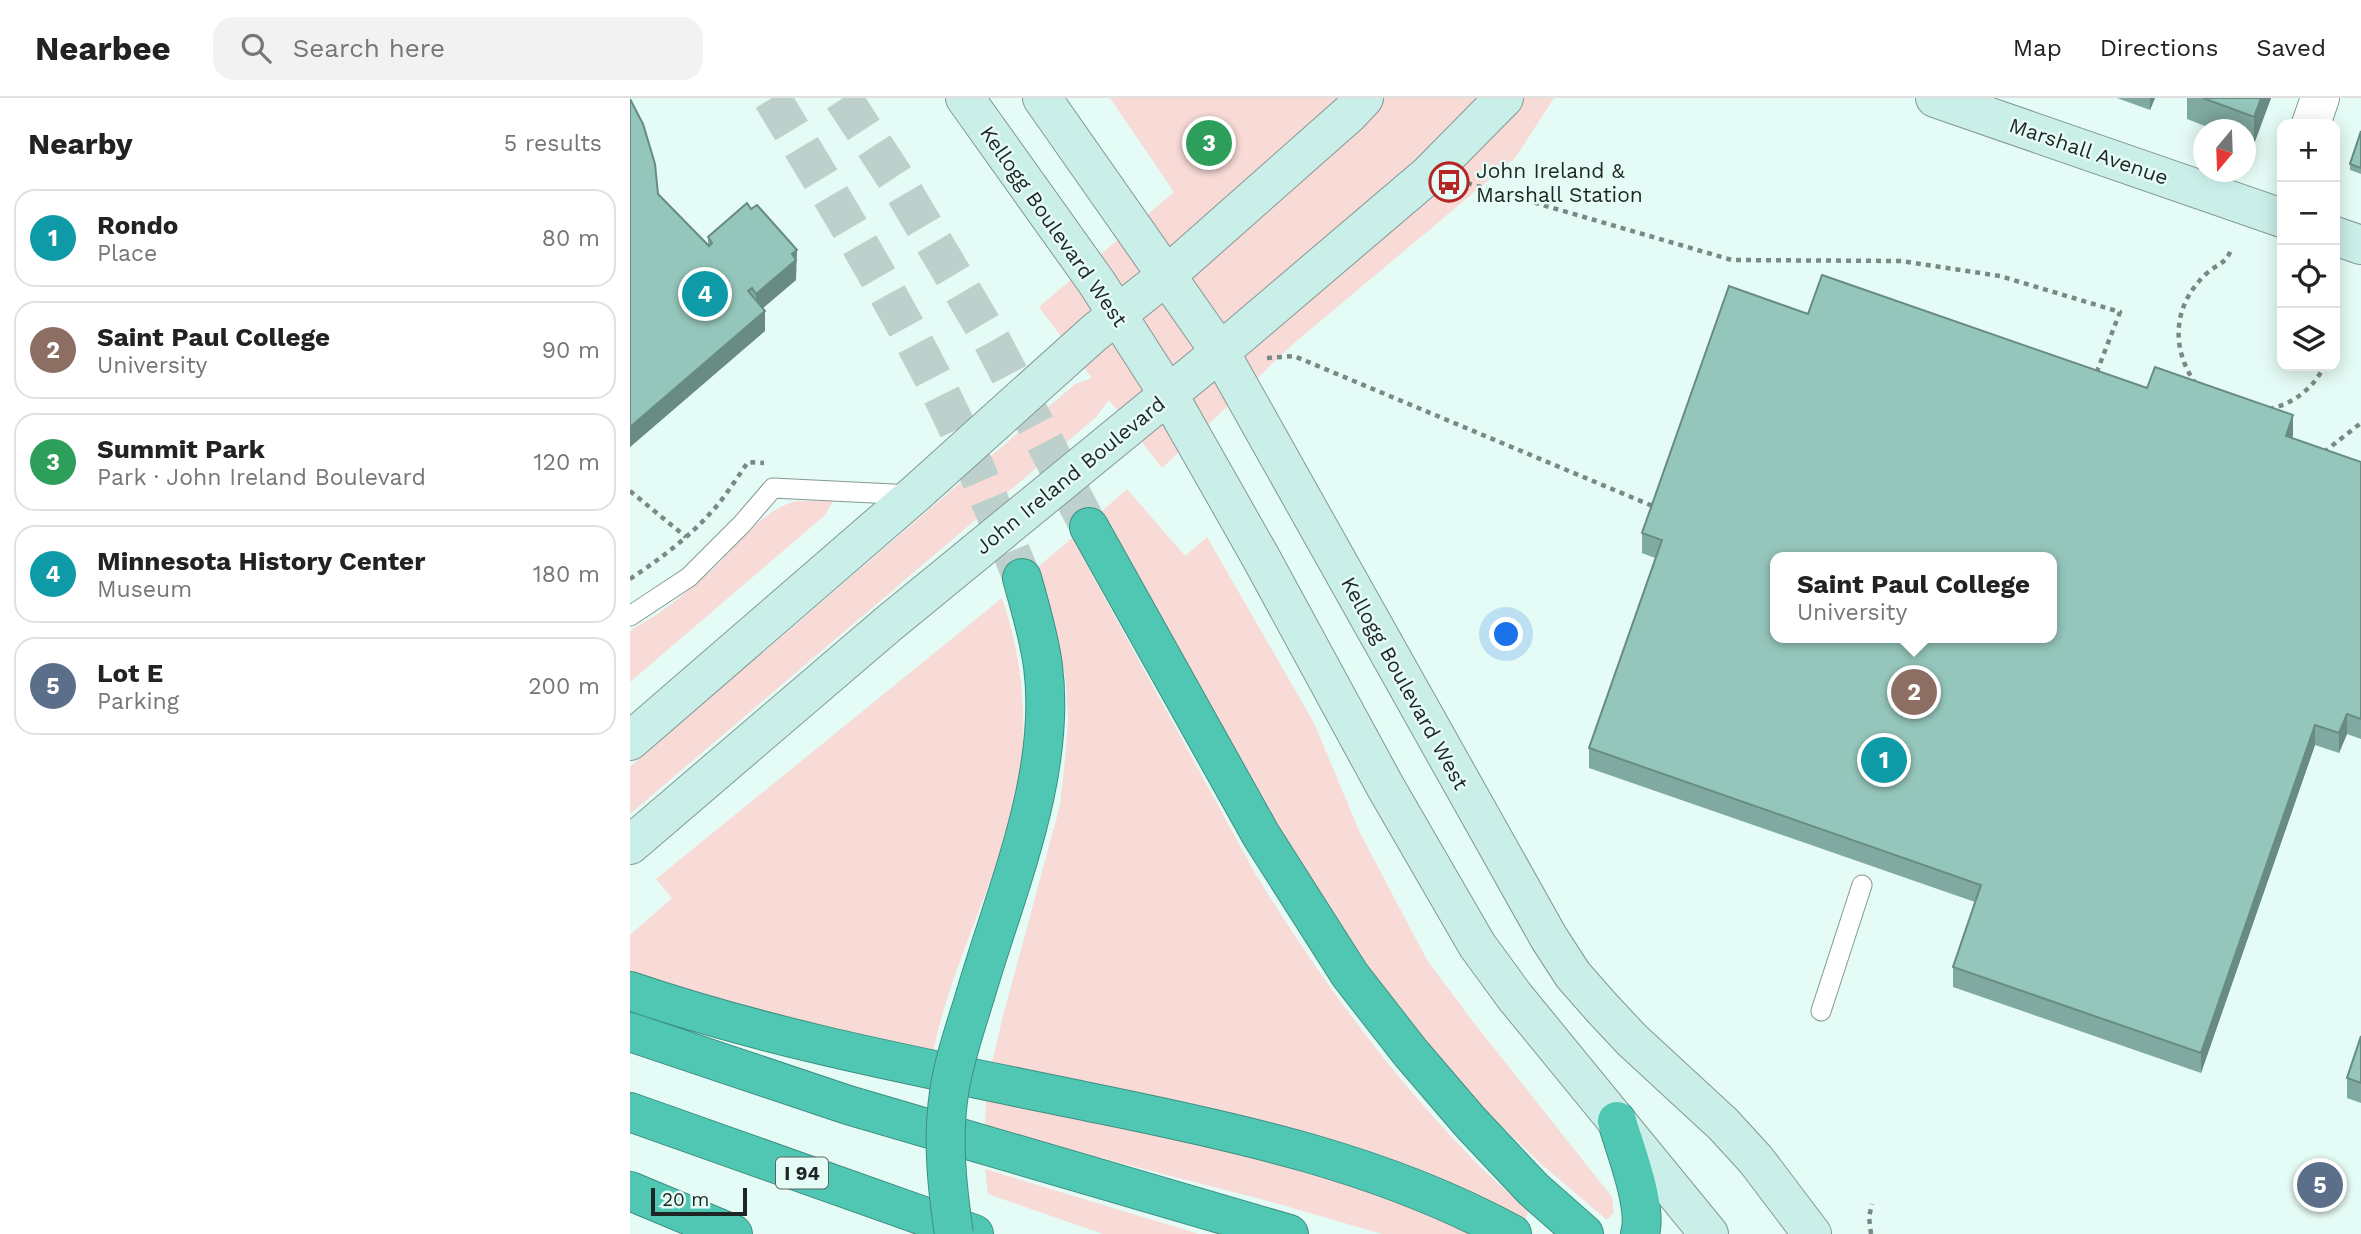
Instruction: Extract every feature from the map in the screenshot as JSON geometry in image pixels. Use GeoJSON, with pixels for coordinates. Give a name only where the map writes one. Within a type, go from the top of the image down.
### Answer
{"type":"FeatureCollection","features":[{"type":"Feature","properties":{"kind":"highway"},"geometry":{"type":"LineString","coordinates":[[1089,527],[1261,835],[1350,975],[1410,1052],[1470,1122],[1533,1189],[1584,1234]]}},
{"type":"Feature","properties":{"kind":"highway"},"geometry":{"type":"LineString","coordinates":[[954,1234],[948,1195],[946,1119],[949,1090],[1030,813],[1042,751],[1045,694],[1043,668],[1022,578]]}},
{"type":"Feature","properties":{"kind":"highway"},"geometry":{"type":"LineString","coordinates":[[630,991],[702,1014],[819,1045],[1254,1137],[1363,1170],[1441,1199],[1512,1234]]}},
{"type":"Feature","properties":{"kind":"highway"},"geometry":{"type":"LineString","coordinates":[[630,1032],[848,1105],[1289,1234]]}},
{"type":"Feature","properties":{"kind":"highway","name":"I 94"},"geometry":{"type":"LineString","coordinates":[[630,1112],[974,1234]]}},
{"type":"Feature","properties":{"kind":"highway"},"geometry":{"type":"LineString","coordinates":[[1617,1121],[1641,1208],[1641,1230]]}},
{"type":"Feature","properties":{"kind":"highway"},"geometry":{"type":"LineString","coordinates":[[630,1191],[733,1234]]}},
{"type":"Feature","properties":{"kind":"highway"},"geometry":{"type":"LineString","coordinates":[[630,1205],[715,1234]]}},
{"type":"Feature","properties":{"kind":"main road","name":"Kellogg Boulevard West"},"geometry":{"type":"LineString","coordinates":[[965,98],[1118,317],[1168,394],[1261,556],[1385,786],[1477,945],[1515,997],[1709,1234]]}},
{"type":"Feature","properties":{"kind":"main road","name":"Kellogg Boulevard West"},"geometry":{"type":"LineString","coordinates":[[1042,98],[1220,352],[1536,915],[1573,975],[1632,1040],[1723,1124],[1779,1188],[1812,1234]]}},
{"type":"Feature","properties":{"kind":"main road"},"geometry":{"type":"LineString","coordinates":[[630,741],[914,495],[1094,333],[1118,317],[1167,275],[1364,98]]}},
{"type":"Feature","properties":{"kind":"main road","name":"John Ireland Boulevard"},"geometry":{"type":"LineString","coordinates":[[630,845],[887,625],[1220,352],[1428,175],[1504,98]]}},
{"type":"Feature","properties":{"kind":"main road","name":"Marshall Avenue"},"geometry":{"type":"LineString","coordinates":[[1935,98],[2277,213]]}},
{"type":"Feature","properties":{"kind":"main road"},"geometry":{"type":"LineString","coordinates":[[2340,238],[2361,245]]}},
{"type":"Feature","properties":{"kind":"street"},"geometry":{"type":"LineString","coordinates":[[2313,119],[2320,98]]}},
{"type":"Feature","properties":{"kind":"lane"},"geometry":{"type":"LineString","coordinates":[[630,616],[689,578],[743,524],[773,488],[914,495]]}},
{"type":"Feature","properties":{"kind":"lane"},"geometry":{"type":"LineString","coordinates":[[1821,1011],[1862,885]]}},
{"type":"Feature","properties":{"kind":"path"},"geometry":{"type":"LineString","coordinates":[[1466,183],[1732,260],[1901,261],[2000,276],[2064,294],[2120,312],[2096,375]]}},
{"type":"Feature","properties":{"kind":"path"},"geometry":{"type":"LineString","coordinates":[[2202,392],[2184,368],[2177,330],[2184,306],[2194,288],[2207,273],[2228,260],[2232,247]]}},
{"type":"Feature","properties":{"kind":"path"},"geometry":{"type":"LineString","coordinates":[[1259,359],[1294,356],[1658,508]]}},
{"type":"Feature","properties":{"kind":"path"},"geometry":{"type":"LineString","coordinates":[[2259,412],[2282,406],[2308,390],[2322,371]]}},
{"type":"Feature","properties":{"kind":"path"},"geometry":{"type":"LineString","coordinates":[[2324,452],[2361,422]]}},
{"type":"Feature","properties":{"kind":"path"},"geometry":{"type":"LineString","coordinates":[[630,491],[686,537]]}},
{"type":"Feature","properties":{"kind":"path"},"geometry":{"type":"LineString","coordinates":[[1871,1234],[1869,1217],[1872,1204]]}},
{"type":"Feature","properties":{"kind":"shaded area"},"geometry":{"type":"Polygon","coordinates":[[[1110,98],[1554,98],[1515,158],[1293,344],[1162,468],[1109,400],[1095,418],[630,814],[630,767],[1075,384],[1092,378],[1039,307],[1174,192],[1110,98]]]}},
{"type":"Feature","properties":{"kind":"shaded area"},"geometry":{"type":"Polygon","coordinates":[[[1127,489],[1185,556],[1207,537],[1314,723],[1360,833],[1427,960],[1612,1197],[1614,1212],[1607,1220],[1540,1163],[1470,1096],[1441,1063],[1334,923],[1093,519],[1127,489]]]}},
{"type":"Feature","properties":{"kind":"shaded area"},"geometry":{"type":"Polygon","coordinates":[[[797,501],[833,501],[825,515],[630,682],[630,631],[686,592],[770,513],[797,501]]]}},
{"type":"Feature","properties":{"kind":"shaded area"},"geometry":{"type":"Polygon","coordinates":[[[1072,538],[1255,873],[1278,910],[1353,1019],[1408,1087],[1474,1161],[1529,1211],[1522,1225],[990,1071],[1060,805],[1065,760],[1068,721],[1066,683],[1053,616],[1038,567],[1072,538]]]}},
{"type":"Feature","properties":{"kind":"shaded area"},"geometry":{"type":"Polygon","coordinates":[[[1002,598],[1017,654],[1021,682],[1021,769],[1009,825],[947,999],[932,1058],[630,984],[630,935],[672,898],[656,879],[1002,598]]]}},
{"type":"Feature","properties":{"kind":"shaded area"},"geometry":{"type":"Polygon","coordinates":[[[986,1100],[1291,1164],[1415,1207],[1470,1234],[1382,1234],[1268,1201],[985,1128],[986,1100]]]}},
{"type":"Feature","properties":{"kind":"shaded area"},"geometry":{"type":"Polygon","coordinates":[[[985,1169],[1199,1234],[1103,1234],[988,1194],[985,1169]]]}},
{"type":"Feature","properties":{"kind":"building"},"geometry":{"type":"Polygon","coordinates":[[[2203,98],[2261,98],[2254,117],[2203,98]]]}},
{"type":"Feature","properties":{"kind":"building"},"geometry":{"type":"Polygon","coordinates":[[[630,99],[643,124],[655,164],[658,194],[709,246],[712,243],[708,237],[747,203],[751,209],[757,205],[797,250],[792,254],[796,260],[756,294],[752,288],[748,291],[765,311],[630,427],[630,99]]]}},
{"type":"Feature","properties":{"kind":"building"},"geometry":{"type":"Polygon","coordinates":[[[2361,131],[2361,168],[2350,164],[2361,131]]]}},
{"type":"Feature","properties":{"kind":"building"},"geometry":{"type":"Polygon","coordinates":[[[1822,275],[2147,388],[2155,367],[2293,415],[2286,436],[2361,462],[2361,719],[2347,714],[2339,733],[2315,725],[2201,1053],[1953,967],[1981,885],[1589,748],[1662,540],[1642,533],[1729,286],[1808,314],[1822,275]]]}},
{"type":"Feature","properties":{"kind":"building"},"geometry":{"type":"Polygon","coordinates":[[[2361,1036],[2361,1083],[2347,1078],[2361,1036]]]}},
{"type":"Feature","properties":{"kind":"tunnel"},"geometry":{"type":"LineString","coordinates":[[772,98],[917,347],[970,456],[1022,578]]}},
{"type":"Feature","properties":{"kind":"tunnel"},"geometry":{"type":"LineString","coordinates":[[843,98],[898,182],[992,341],[1089,527]]}},
{"type":"Feature","properties":{"kind":"place","name":"Summit Park"},"geometry":{"type":"Point","coordinates":[1209,143]}},
{"type":"Feature","properties":{"kind":"place","name":"John Ireland & Marshall Station"},"geometry":{"type":"Point","coordinates":[1449,182]}},
{"type":"Feature","properties":{"kind":"place","name":"Minnesota History Center"},"geometry":{"type":"Point","coordinates":[705,294]}},
{"type":"Feature","properties":{"kind":"place","name":"Saint Paul College"},"geometry":{"type":"Point","coordinates":[1914,692]}},
{"type":"Feature","properties":{"kind":"place","name":"Rondo"},"geometry":{"type":"Point","coordinates":[1884,760]}},
{"type":"Feature","properties":{"kind":"place","name":"Lot E"},"geometry":{"type":"Point","coordinates":[2320,1185]}}]}
